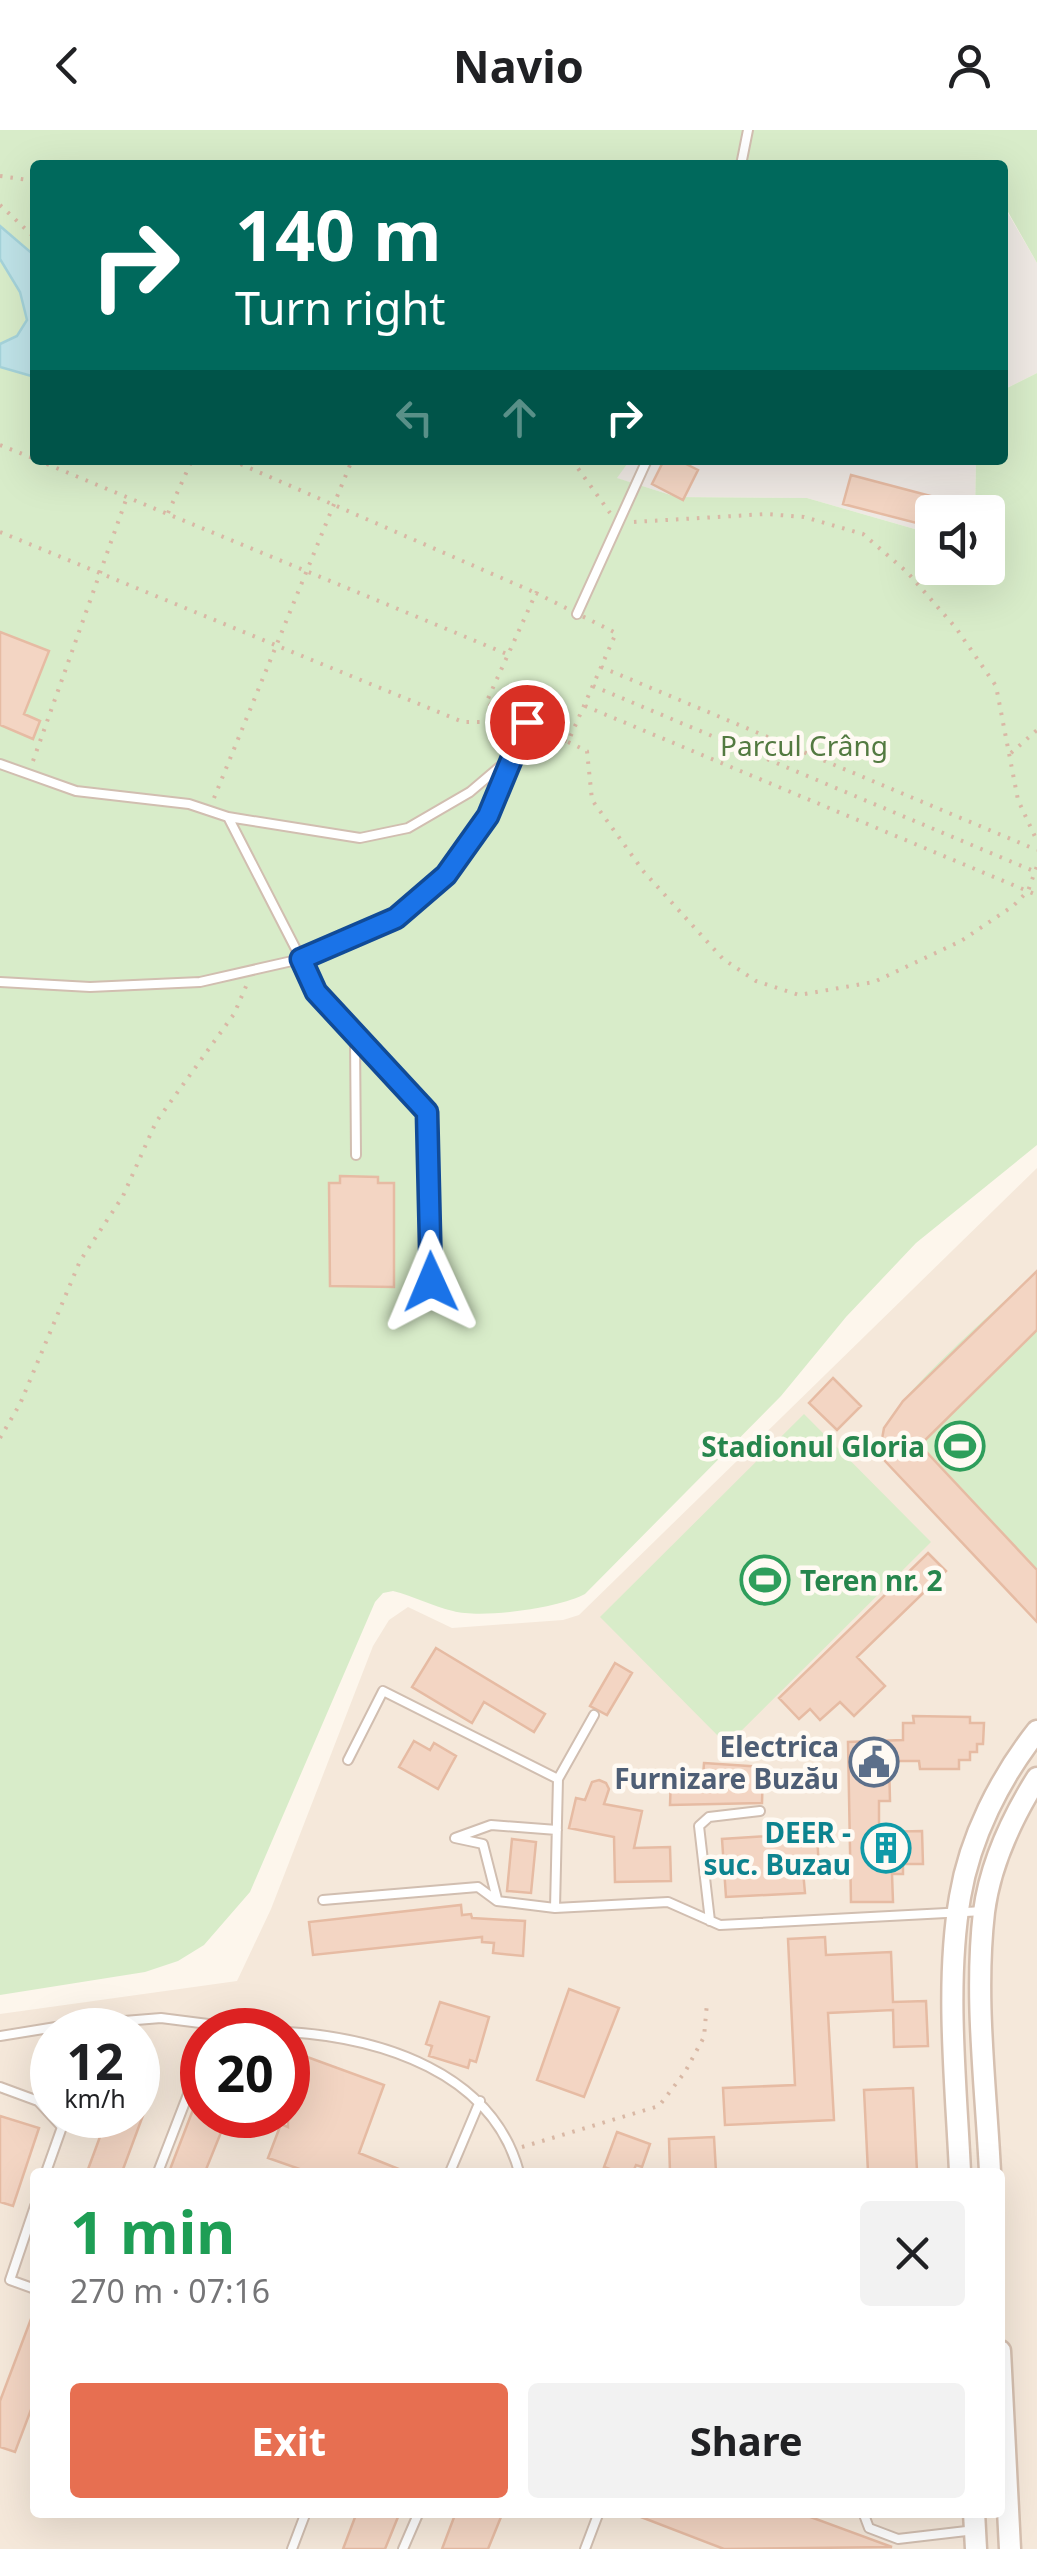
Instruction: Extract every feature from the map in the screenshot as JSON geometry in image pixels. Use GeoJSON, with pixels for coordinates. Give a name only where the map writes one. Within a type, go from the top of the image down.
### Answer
{"type":"FeatureCollection","features":[{"type":"Feature","properties":{"kind":"main road"},"geometry":{"type":"LineString","coordinates":[[960,2168],[954,1975],[960,1892],[980,1828],[1009,1772],[1037,1731]]}},
{"type":"Feature","properties":{"kind":"main road"},"geometry":{"type":"LineString","coordinates":[[990,2168],[980,1977],[984,1911],[1011,1825],[1037,1778]]}},
{"type":"Feature","properties":{"kind":"main road"},"geometry":{"type":"LineString","coordinates":[[956,2087],[986,2087]]}},
{"type":"Feature","properties":{"kind":"main road"},"geometry":{"type":"LineString","coordinates":[[1005,2450],[1010,2549]]}},
{"type":"Feature","properties":{"kind":"lane"},"geometry":{"type":"LineString","coordinates":[[742,160],[748,130]]}},
{"type":"Feature","properties":{"kind":"lane"},"geometry":{"type":"LineString","coordinates":[[577,614],[644,465]]}},
{"type":"Feature","properties":{"kind":"lane"},"geometry":{"type":"LineString","coordinates":[[0,982],[90,987],[182,983],[301,959],[396,918],[446,875],[488,816],[527,722]]}},
{"type":"Feature","properties":{"kind":"lane"},"geometry":{"type":"LineString","coordinates":[[0,764],[76,791],[210,808],[228,817],[360,838],[408,828],[470,792],[514,755]]}},
{"type":"Feature","properties":{"kind":"lane"},"geometry":{"type":"LineString","coordinates":[[228,817],[316,992],[427,1112],[431,1282]]}},
{"type":"Feature","properties":{"kind":"lane"},"geometry":{"type":"LineString","coordinates":[[355,1038],[356,1155]]}},
{"type":"Feature","properties":{"kind":"lane"},"geometry":{"type":"LineString","coordinates":[[348,1760],[383,1691],[558,1780]]}},
{"type":"Feature","properties":{"kind":"lane"},"geometry":{"type":"LineString","coordinates":[[555,1908],[558,1780],[594,1715]]}},
{"type":"Feature","properties":{"kind":"lane"},"geometry":{"type":"LineString","coordinates":[[710,1921],[699,1826],[709,1817],[760,1811]]}},
{"type":"Feature","properties":{"kind":"lane"},"geometry":{"type":"LineString","coordinates":[[483,1844],[454,1838],[491,1825],[557,1830]]}},
{"type":"Feature","properties":{"kind":"lane"},"geometry":{"type":"LineString","coordinates":[[491,1825],[483,1844],[497,1901]]}},
{"type":"Feature","properties":{"kind":"lane"},"geometry":{"type":"LineString","coordinates":[[324,1900],[478,1888],[492,1876]]}},
{"type":"Feature","properties":{"kind":"lane"},"geometry":{"type":"LineString","coordinates":[[478,1888],[497,1901],[555,1908],[668,1902],[720,1925],[984,1911]]}},
{"type":"Feature","properties":{"kind":"lane"},"geometry":{"type":"LineString","coordinates":[[0,2036],[62,2026],[160,2018],[180,2022]]}},
{"type":"Feature","properties":{"kind":"lane"},"geometry":{"type":"LineString","coordinates":[[310,2034],[375,2046],[448,2077],[494,2117],[513,2150],[518,2168]]}},
{"type":"Feature","properties":{"kind":"lane"},"geometry":{"type":"LineString","coordinates":[[0,2088],[38,2101],[62,2127],[47,2168]]}},
{"type":"Feature","properties":{"kind":"lane"},"geometry":{"type":"LineString","coordinates":[[452,2168],[480,2101]]}},
{"type":"Feature","properties":{"kind":"lane"},"geometry":{"type":"LineString","coordinates":[[160,2168],[180,2115]]}},
{"type":"Feature","properties":{"kind":"lane"},"geometry":{"type":"LineString","coordinates":[[30,2221],[10,2280],[30,2287]]}},
{"type":"Feature","properties":{"kind":"lane"},"geometry":{"type":"LineString","coordinates":[[292,2549],[304,2518]]}},
{"type":"Feature","properties":{"kind":"lane"},"geometry":{"type":"LineString","coordinates":[[404,2549],[417,2518]]}},
{"type":"Feature","properties":{"kind":"lane"},"geometry":{"type":"LineString","coordinates":[[585,2549],[597,2518]]}},
{"type":"Feature","properties":{"kind":"lane"},"geometry":{"type":"LineString","coordinates":[[865,2518],[869,2528],[898,2539],[975,2530]]}},
{"type":"Feature","properties":{"kind":"lane"},"geometry":{"type":"LineString","coordinates":[[894,2549],[898,2539]]}},
{"type":"Feature","properties":{"kind":"path"},"geometry":{"type":"LineString","coordinates":[[0,176],[30,180]]}},
{"type":"Feature","properties":{"kind":"path"},"geometry":{"type":"LineString","coordinates":[[0,205],[30,233]]}},
{"type":"Feature","properties":{"kind":"path"},"geometry":{"type":"LineString","coordinates":[[0,444],[30,457]]}},
{"type":"Feature","properties":{"kind":"path"},"geometry":{"type":"LineString","coordinates":[[48,465],[507,654]]}},
{"type":"Feature","properties":{"kind":"path"},"geometry":{"type":"LineString","coordinates":[[168,513],[190,465]]}},
{"type":"Feature","properties":{"kind":"path"},"geometry":{"type":"LineString","coordinates":[[243,465],[536,593],[616,633],[568,742]]}},
{"type":"Feature","properties":{"kind":"path"},"geometry":{"type":"LineString","coordinates":[[210,808],[350,465]]}},
{"type":"Feature","properties":{"kind":"path"},"geometry":{"type":"LineString","coordinates":[[576,465],[618,524],[766,514],[804,517],[863,534],[919,586],[956,628],[996,686],[1018,800],[1037,841]]}},
{"type":"Feature","properties":{"kind":"path"},"geometry":{"type":"LineString","coordinates":[[28,776],[127,497]]}},
{"type":"Feature","properties":{"kind":"path"},"geometry":{"type":"LineString","coordinates":[[0,532],[462,722],[527,722]]}},
{"type":"Feature","properties":{"kind":"path"},"geometry":{"type":"LineString","coordinates":[[536,593],[486,703],[587,751],[592,800],[644,872],[723,958],[756,981],[800,995],[874,982],[962,940],[1014,906],[1028,891],[1036,870],[594,686]]}},
{"type":"Feature","properties":{"kind":"path"},"geometry":{"type":"LineString","coordinates":[[601,667],[1037,850]]}},
{"type":"Feature","properties":{"kind":"path"},"geometry":{"type":"LineString","coordinates":[[585,706],[1037,895]]}},
{"type":"Feature","properties":{"kind":"path"},"geometry":{"type":"LineString","coordinates":[[1009,755],[1037,730]]}},
{"type":"Feature","properties":{"kind":"path"},"geometry":{"type":"LineString","coordinates":[[0,1438],[20,1404],[80,1261],[123,1196],[156,1122],[234,1014],[252,970]]}},
{"type":"Feature","properties":{"kind":"path"},"geometry":{"type":"LineString","coordinates":[[513,2150],[659,2106],[704,2037],[707,2003]]}},
{"type":"Feature","properties":{"kind":"shaded area"},"geometry":{"type":"Polygon","coordinates":[[[1008,213],[1037,263],[1037,373],[1008,388],[1008,213]]]}},
{"type":"Feature","properties":{"kind":"shaded area"},"geometry":{"type":"Polygon","coordinates":[[[626,465],[976,465],[975,495],[915,495],[915,529],[807,498],[677,497],[616,478],[626,465]]]}},
{"type":"Feature","properties":{"kind":"shaded area"},"geometry":{"type":"Polygon","coordinates":[[[1037,1168],[1037,2549],[0,2549],[0,2014],[30,2010],[30,2138],[160,2138],[160,2008],[43,2008],[237,1981],[271,1909],[373,1646],[389,1620],[408,1607],[452,1628],[563,1620],[579,1615],[1037,1168]]]}},
{"type":"Feature","properties":{"kind":"green space","name":"Parcul Crâng"},"geometry":{"type":"Polygon","coordinates":[[[0,130],[1037,130],[1037,263],[1008,212],[1008,160],[30,160],[30,465],[626,465],[617,478],[677,497],[807,498],[915,529],[915,585],[1005,585],[1005,495],[975,495],[976,465],[1008,465],[1008,388],[1037,373],[1037,1145],[916,1243],[846,1317],[781,1396],[585,1594],[539,1608],[482,1614],[453,1611],[393,1591],[383,1593],[375,1602],[250,1892],[204,1945],[178,1961],[145,1972],[0,1995],[0,130]]]}},
{"type":"Feature","properties":{"kind":"green space","name":"Stadionul Gloria"},"geometry":{"type":"Polygon","coordinates":[[[1037,1271],[1037,1622],[885,1461],[882,1442],[884,1430],[908,1395],[1037,1271]]]}},
{"type":"Feature","properties":{"kind":"green space","name":"Teren nr. 2"},"geometry":{"type":"Polygon","coordinates":[[[804,1414],[931,1542],[727,1745],[600,1617],[804,1414]]]}},
{"type":"Feature","properties":{"kind":"water"},"geometry":{"type":"Polygon","coordinates":[[[0,226],[30,252],[30,376],[0,367],[0,344],[17,336],[27,320],[20,292],[0,259],[0,226]]]}},
{"type":"Feature","properties":{"kind":"building"},"geometry":{"type":"Polygon","coordinates":[[[662,465],[688,465],[698,470],[683,500],[652,484],[662,465]]]}},
{"type":"Feature","properties":{"kind":"building"},"geometry":{"type":"Polygon","coordinates":[[[851,475],[927,495],[915,495],[915,523],[843,504],[851,475]]]}},
{"type":"Feature","properties":{"kind":"building"},"geometry":{"type":"Polygon","coordinates":[[[0,632],[49,651],[24,714],[40,721],[33,739],[0,725],[0,632]]]}},
{"type":"Feature","properties":{"kind":"building"},"geometry":{"type":"Polygon","coordinates":[[[340,1176],[378,1177],[378,1183],[394,1183],[394,1287],[330,1286],[329,1183],[340,1183],[340,1176]]]}},
{"type":"Feature","properties":{"kind":"building"},"geometry":{"type":"Polygon","coordinates":[[[1037,1271],[1037,1330],[920,1445],[1037,1570],[1037,1622],[885,1461],[882,1439],[884,1428],[903,1401],[1037,1271]]]}},
{"type":"Feature","properties":{"kind":"building"},"geometry":{"type":"Polygon","coordinates":[[[833,1378],[861,1406],[837,1430],[809,1403],[833,1378]]]}},
{"type":"Feature","properties":{"kind":"building"},"geometry":{"type":"Polygon","coordinates":[[[928,1553],[946,1571],[857,1657],[885,1686],[854,1716],[840,1702],[820,1720],[810,1709],[799,1719],[779,1698],[928,1553]]]}},
{"type":"Feature","properties":{"kind":"building"},"geometry":{"type":"Polygon","coordinates":[[[436,1648],[545,1714],[534,1732],[484,1702],[472,1723],[412,1687],[436,1648]]]}},
{"type":"Feature","properties":{"kind":"building"},"geometry":{"type":"Polygon","coordinates":[[[615,1663],[632,1673],[607,1715],[590,1706],[615,1663]]]}},
{"type":"Feature","properties":{"kind":"building"},"geometry":{"type":"Polygon","coordinates":[[[913,1716],[970,1717],[970,1723],[984,1723],[983,1744],[977,1744],[977,1752],[970,1752],[970,1760],[959,1760],[959,1769],[920,1769],[919,1761],[889,1761],[890,1801],[879,1801],[879,1832],[922,1831],[923,1864],[903,1864],[903,1874],[892,1874],[893,1902],[851,1902],[848,1742],[903,1740],[903,1723],[914,1723],[913,1716]]]}},
{"type":"Feature","properties":{"kind":"building"},"geometry":{"type":"Polygon","coordinates":[[[414,1741],[430,1750],[434,1743],[456,1756],[438,1789],[399,1767],[414,1741]]]}},
{"type":"Feature","properties":{"kind":"building"},"geometry":{"type":"Polygon","coordinates":[[[704,1763],[763,1767],[762,1803],[670,1805],[671,1776],[703,1777],[704,1763]]]}},
{"type":"Feature","properties":{"kind":"building"},"geometry":{"type":"Polygon","coordinates":[[[599,1780],[609,1789],[604,1804],[642,1811],[634,1848],[670,1847],[671,1881],[615,1882],[614,1837],[569,1828],[576,1798],[585,1800],[592,1782],[599,1780]]]}},
{"type":"Feature","properties":{"kind":"building"},"geometry":{"type":"Polygon","coordinates":[[[817,1833],[819,1870],[803,1871],[805,1893],[726,1897],[722,1839],[817,1833]]]}},
{"type":"Feature","properties":{"kind":"building"},"geometry":{"type":"Polygon","coordinates":[[[512,1839],[536,1842],[531,1893],[507,1891],[512,1839]]]}},
{"type":"Feature","properties":{"kind":"building"},"geometry":{"type":"Polygon","coordinates":[[[461,1905],[462,1915],[471,1914],[472,1918],[525,1921],[523,1956],[493,1953],[494,1943],[482,1942],[482,1937],[313,1955],[309,1922],[461,1905]]]}},
{"type":"Feature","properties":{"kind":"building"},"geometry":{"type":"Polygon","coordinates":[[[825,1937],[826,1955],[891,1952],[893,2002],[926,2001],[928,2046],[894,2047],[893,2010],[828,2013],[834,2120],[725,2125],[723,2088],[795,2085],[788,1939],[825,1937]]]}},
{"type":"Feature","properties":{"kind":"building"},"geometry":{"type":"Polygon","coordinates":[[[569,1989],[619,2008],[584,2097],[537,2080],[569,1989]]]}},
{"type":"Feature","properties":{"kind":"building"},"geometry":{"type":"Polygon","coordinates":[[[440,2002],[489,2017],[476,2062],[470,2060],[468,2068],[429,2056],[432,2046],[426,2044],[440,2002]]]}},
{"type":"Feature","properties":{"kind":"building"},"geometry":{"type":"Polygon","coordinates":[[[310,2058],[384,2085],[359,2153],[396,2168],[297,2168],[268,2158],[276,2138],[310,2138],[310,2058]]]}},
{"type":"Feature","properties":{"kind":"building"},"geometry":{"type":"Polygon","coordinates":[[[913,2088],[917,2168],[868,2168],[864,2090],[913,2088]]]}},
{"type":"Feature","properties":{"kind":"building"},"geometry":{"type":"Polygon","coordinates":[[[0,2116],[30,2125],[30,2138],[36,2138],[13,2206],[0,2202],[0,2116]]]}},
{"type":"Feature","properties":{"kind":"building"},"geometry":{"type":"Polygon","coordinates":[[[617,2132],[650,2144],[642,2167],[604,2167],[617,2132]]]}},
{"type":"Feature","properties":{"kind":"building"},"geometry":{"type":"Polygon","coordinates":[[[714,2137],[716,2168],[670,2168],[669,2139],[714,2137]]]}},
{"type":"Feature","properties":{"kind":"building"},"geometry":{"type":"Polygon","coordinates":[[[100,2138],[135,2138],[123,2168],[88,2168],[100,2138]]]}},
{"type":"Feature","properties":{"kind":"building"},"geometry":{"type":"Polygon","coordinates":[[[182,2138],[219,2138],[207,2168],[171,2168],[182,2138]]]}},
{"type":"Feature","properties":{"kind":"building"},"geometry":{"type":"Polygon","coordinates":[[[30,2322],[30,2412],[15,2452],[0,2447],[0,2401],[30,2322]]]}},
{"type":"Feature","properties":{"kind":"building"},"geometry":{"type":"Polygon","coordinates":[[[355,2518],[398,2518],[385,2549],[343,2549],[355,2518]]]}},
{"type":"Feature","properties":{"kind":"building"},"geometry":{"type":"Polygon","coordinates":[[[454,2518],[501,2518],[488,2549],[442,2549],[454,2518]]]}},
{"type":"Feature","properties":{"kind":"building"},"geometry":{"type":"Polygon","coordinates":[[[644,2518],[813,2518],[892,2547],[724,2549],[644,2518]]]}},
{"type":"Feature","properties":{"kind":"place","name":"Stadionul Gloria"},"geometry":{"type":"Point","coordinates":[960,1446]}},
{"type":"Feature","properties":{"kind":"place","name":"Teren nr. 2"},"geometry":{"type":"Point","coordinates":[765,1580]}},
{"type":"Feature","properties":{"kind":"place","name":"Electrica Furnizare Buzău"},"geometry":{"type":"Point","coordinates":[874,1762]}},
{"type":"Feature","properties":{"kind":"place","name":"DEER - suc. Buzau"},"geometry":{"type":"Point","coordinates":[886,1848]}},
{"type":"Feature","properties":{"kind":"route"},"geometry":{"type":"LineString","coordinates":[[431,1282],[427,1112],[316,992],[301,959],[396,918],[446,875],[488,816],[527,722]]}}]}
